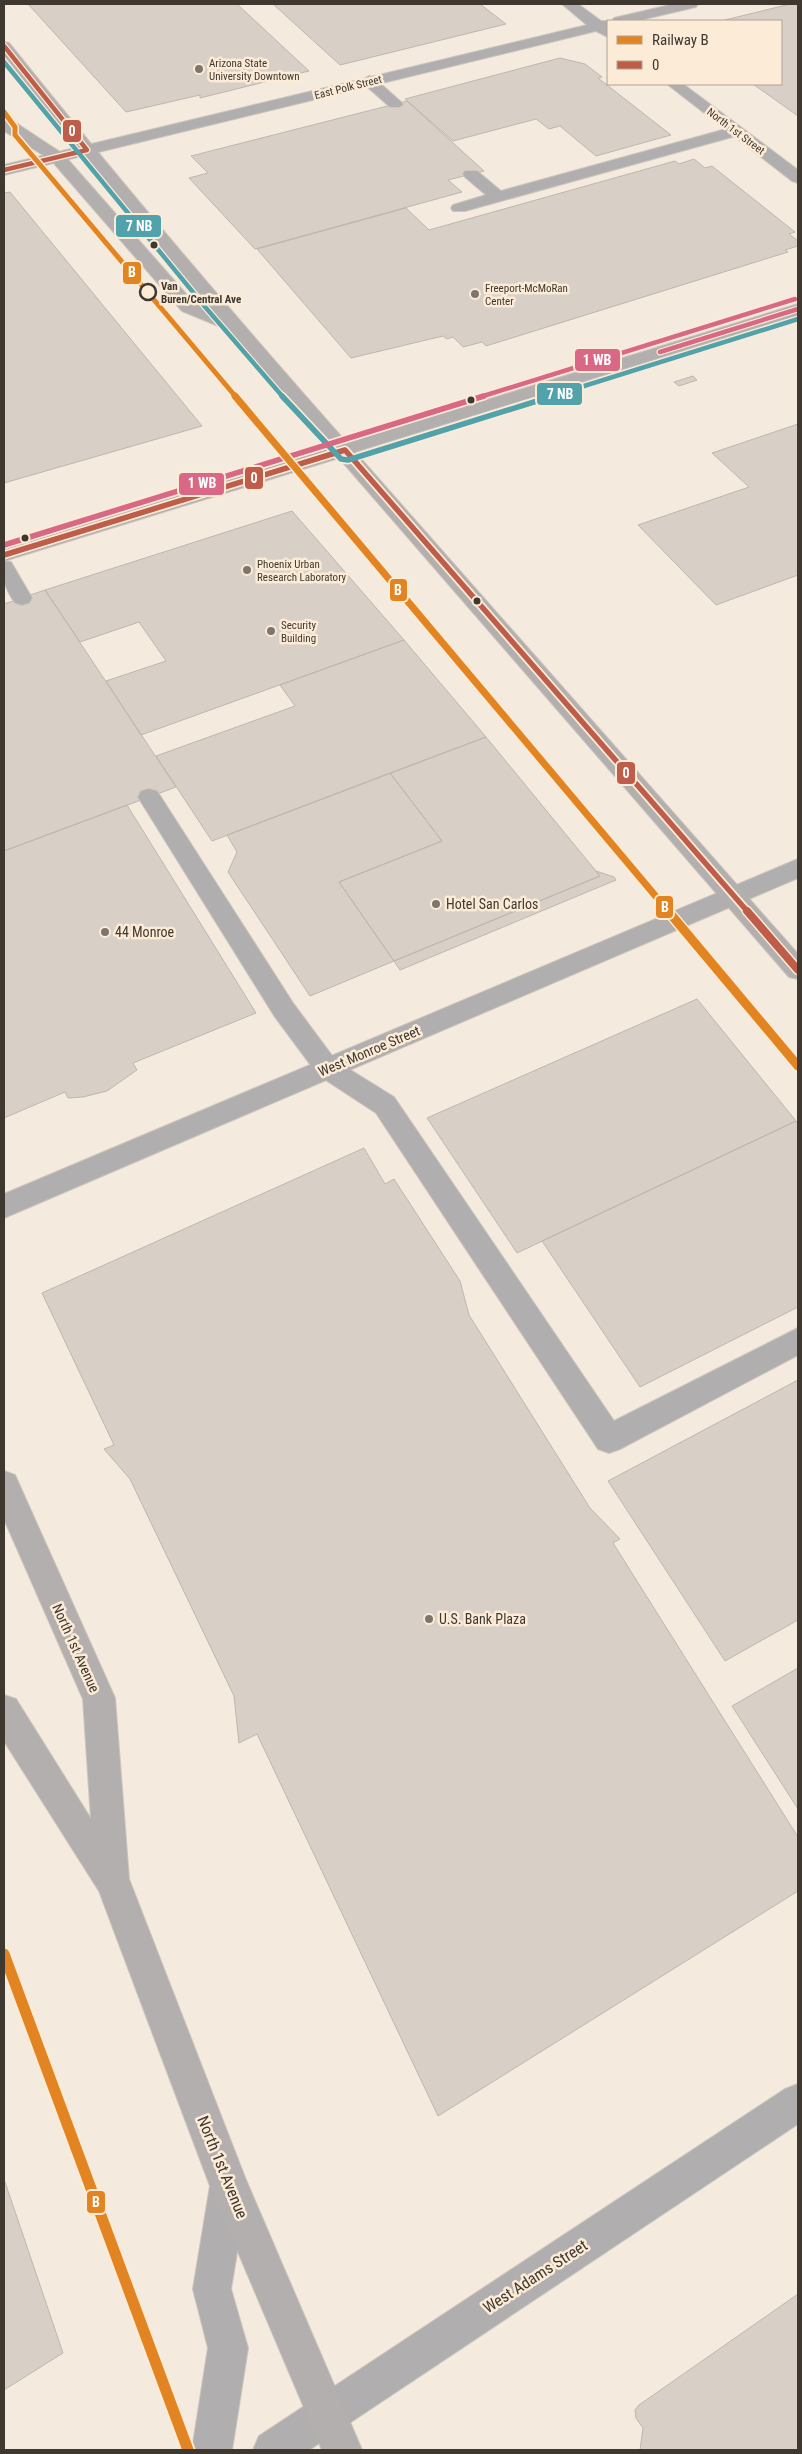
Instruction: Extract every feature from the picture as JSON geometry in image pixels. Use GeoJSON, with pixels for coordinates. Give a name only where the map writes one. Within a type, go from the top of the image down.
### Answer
{"type":"FeatureCollection","features":[{"type":"Feature","properties":{"kind":"main road"},"geometry":{"type":"LineString","coordinates":[[4,46],[87,150],[236,328],[345,450],[798,970]]}},
{"type":"Feature","properties":{"kind":"main road"},"geometry":{"type":"LineString","coordinates":[[4,122],[10,128],[23,134],[57,157],[188,307],[236,328]]}},
{"type":"Feature","properties":{"kind":"main road"},"geometry":{"type":"LineString","coordinates":[[4,555],[798,310]]}},
{"type":"Feature","properties":{"kind":"main road","name":"North 1st Avenue"},"geometry":{"type":"LineString","coordinates":[[4,1485],[99,1698],[112,1880]]}},
{"type":"Feature","properties":{"kind":"main road","name":"North 1st Avenue"},"geometry":{"type":"LineString","coordinates":[[8,1727],[112,1880],[229,2186],[342,2450]]}},
{"type":"Feature","properties":{"kind":"street"},"geometry":{"type":"LineString","coordinates":[[569,4],[605,28]]}},
{"type":"Feature","properties":{"kind":"street"},"geometry":{"type":"LineString","coordinates":[[623,20],[691,4]]}},
{"type":"Feature","properties":{"kind":"street","name":"East Polk Street"},"geometry":{"type":"LineString","coordinates":[[4,170],[370,81],[605,28]]}},
{"type":"Feature","properties":{"kind":"street"},"geometry":{"type":"LineString","coordinates":[[370,81],[395,104]]}},
{"type":"Feature","properties":{"kind":"street","name":"North 1st Street"},"geometry":{"type":"LineString","coordinates":[[675,85],[798,178]]}},
{"type":"Feature","properties":{"kind":"street"},"geometry":{"type":"LineString","coordinates":[[459,208],[737,131]]}},
{"type":"Feature","properties":{"kind":"street"},"geometry":{"type":"LineString","coordinates":[[471,174],[498,197]]}},
{"type":"Feature","properties":{"kind":"street"},"geometry":{"type":"LineString","coordinates":[[4,568],[22,598]]}},
{"type":"Feature","properties":{"kind":"street"},"geometry":{"type":"LineString","coordinates":[[149,797],[284,1010],[327,1068],[385,1105],[609,1439],[798,1341]]}},
{"type":"Feature","properties":{"kind":"street","name":"West Monroe Street"},"geometry":{"type":"LineString","coordinates":[[4,1206],[798,868]]}},
{"type":"Feature","properties":{"kind":"street","name":"West Adams Street"},"geometry":{"type":"LineString","coordinates":[[274,2450],[327,2413],[798,2102]]}},
{"type":"Feature","properties":{"kind":"street"},"geometry":{"type":"LineString","coordinates":[[212,2450],[228,2348],[212,2290],[229,2186]]}},
{"type":"Feature","properties":{"kind":"building"},"geometry":{"type":"Polygon","coordinates":[[[28,4],[237,4],[309,71],[200,98],[200,95],[126,112],[28,4]]]}},
{"type":"Feature","properties":{"kind":"building"},"geometry":{"type":"Polygon","coordinates":[[[273,4],[480,4],[506,24],[340,65],[273,4]]]}},
{"type":"Feature","properties":{"kind":"building"},"geometry":{"type":"Polygon","coordinates":[[[790,4],[798,4],[798,116],[754,85],[782,85],[782,20],[725,20],[790,4]]]}},
{"type":"Feature","properties":{"kind":"building"},"geometry":{"type":"Polygon","coordinates":[[[560,58],[585,64],[602,77],[598,78],[671,135],[596,156],[560,126],[549,129],[536,119],[453,141],[405,99],[560,58]]]}},
{"type":"Feature","properties":{"kind":"building"},"geometry":{"type":"Polygon","coordinates":[[[407,101],[484,171],[448,180],[462,192],[255,249],[189,178],[208,173],[191,156],[407,101]]]}},
{"type":"Feature","properties":{"kind":"building","name":"Freeport-McMoRan Center"},"geometry":{"type":"Polygon","coordinates":[[[694,159],[705,168],[712,166],[795,232],[789,234],[798,241],[798,246],[785,250],[788,252],[486,346],[482,342],[463,347],[453,337],[447,339],[443,336],[351,358],[257,249],[406,208],[429,230],[675,161],[679,164],[694,159]]]}},
{"type":"Feature","properties":{"kind":"building"},"geometry":{"type":"Polygon","coordinates":[[[10,192],[202,426],[4,483],[4,193],[10,192]]]}},
{"type":"Feature","properties":{"kind":"building"},"geometry":{"type":"Polygon","coordinates":[[[693,376],[697,380],[679,386],[674,382],[693,376]]]}},
{"type":"Feature","properties":{"kind":"building"},"geometry":{"type":"Polygon","coordinates":[[[798,424],[798,575],[716,605],[638,525],[749,487],[712,453],[798,424]]]}},
{"type":"Feature","properties":{"kind":"building","name":"Security Building"},"geometry":{"type":"Polygon","coordinates":[[[292,511],[404,640],[141,735],[106,681],[166,661],[139,622],[80,642],[45,590],[292,511]]]}},
{"type":"Feature","properties":{"kind":"building"},"geometry":{"type":"Polygon","coordinates":[[[45,590],[176,787],[4,851],[4,604],[45,590]]]}},
{"type":"Feature","properties":{"kind":"building"},"geometry":{"type":"Polygon","coordinates":[[[404,640],[486,737],[212,841],[156,756],[295,706],[280,685],[404,640]]]}},
{"type":"Feature","properties":{"kind":"building"},"geometry":{"type":"Polygon","coordinates":[[[486,737],[600,876],[394,961],[339,882],[442,841],[390,773],[486,737]]]}},
{"type":"Feature","properties":{"kind":"building"},"geometry":{"type":"Polygon","coordinates":[[[390,773],[442,841],[339,882],[394,961],[310,996],[228,872],[237,852],[227,835],[390,773]]]}},
{"type":"Feature","properties":{"kind":"building","name":"44 Monroe"},"geometry":{"type":"Polygon","coordinates":[[[127,805],[256,1013],[133,1063],[137,1070],[107,1091],[83,1097],[68,1098],[65,1092],[4,1118],[4,851],[127,805]]]}},
{"type":"Feature","properties":{"kind":"building"},"geometry":{"type":"Polygon","coordinates":[[[596,871],[614,877],[616,880],[400,970],[394,961],[600,876],[596,871]]]}},
{"type":"Feature","properties":{"kind":"building"},"geometry":{"type":"Polygon","coordinates":[[[697,999],[796,1121],[517,1253],[427,1118],[697,999]]]}},
{"type":"Feature","properties":{"kind":"building"},"geometry":{"type":"Polygon","coordinates":[[[796,1121],[798,1124],[798,1307],[640,1387],[542,1241],[796,1121]]]}},
{"type":"Feature","properties":{"kind":"building","name":"U.S. Bank Plaza"},"geometry":{"type":"Polygon","coordinates":[[[364,1148],[385,1184],[394,1179],[460,1281],[469,1315],[590,1508],[620,1539],[613,1543],[798,1837],[798,1891],[438,2116],[257,1734],[239,1743],[234,1696],[130,1479],[104,1449],[114,1445],[42,1293],[364,1148]]]}},
{"type":"Feature","properties":{"kind":"building"},"geometry":{"type":"Polygon","coordinates":[[[798,1380],[798,1620],[725,1661],[608,1481],[798,1380]]]}},
{"type":"Feature","properties":{"kind":"building"},"geometry":{"type":"Polygon","coordinates":[[[798,1668],[798,1809],[732,1706],[798,1668]]]}},
{"type":"Feature","properties":{"kind":"building"},"geometry":{"type":"Polygon","coordinates":[[[4,2179],[63,2353],[4,2390],[4,2179]]]}},
{"type":"Feature","properties":{"kind":"building"},"geometry":{"type":"Polygon","coordinates":[[[798,2294],[798,2450],[640,2450],[643,2428],[636,2418],[635,2410],[639,2405],[798,2294]]]}},
{"type":"Feature","properties":{"kind":"rail line","name":"B"},"geometry":{"type":"LineString","coordinates":[[4,112],[15,127],[15,135],[798,1066]]}},
{"type":"Feature","properties":{"kind":"rail line","name":"B"},"geometry":{"type":"LineString","coordinates":[[4,1954],[188,2450]]}},
{"type":"Feature","properties":{"kind":"transit line","name":"0"},"geometry":{"type":"LineString","coordinates":[[4,46],[87,150],[4,170]]}},
{"type":"Feature","properties":{"kind":"transit line"},"geometry":{"type":"LineString","coordinates":[[4,62],[206,308],[293,408],[341,459],[348,460],[798,319]]}},
{"type":"Feature","properties":{"kind":"transit line"},"geometry":{"type":"LineString","coordinates":[[4,545],[795,299]]}},
{"type":"Feature","properties":{"kind":"transit line"},"geometry":{"type":"LineString","coordinates":[[660,352],[798,309]]}},
{"type":"Feature","properties":{"kind":"transit line","name":"0"},"geometry":{"type":"LineString","coordinates":[[4,555],[345,450],[798,970]]}},
{"type":"Feature","properties":{"kind":"place","name":"Arizona State University Downtown"},"geometry":{"type":"Point","coordinates":[199,69]}},
{"type":"Feature","properties":{"kind":"place","name":"Van Buren/Central Ave"},"geometry":{"type":"Point","coordinates":[148,292]}},
{"type":"Feature","properties":{"kind":"place","name":"Freeport-McMoRan Center"},"geometry":{"type":"Point","coordinates":[475,294]}},
{"type":"Feature","properties":{"kind":"place","name":"Phoenix Urban Research Laboratory"},"geometry":{"type":"Point","coordinates":[247,570]}},
{"type":"Feature","properties":{"kind":"place","name":"Security Building"},"geometry":{"type":"Point","coordinates":[271,631]}},
{"type":"Feature","properties":{"kind":"place","name":"Hotel San Carlos"},"geometry":{"type":"Point","coordinates":[436,904]}},
{"type":"Feature","properties":{"kind":"place","name":"44 Monroe"},"geometry":{"type":"Point","coordinates":[105,932]}},
{"type":"Feature","properties":{"kind":"place","name":"U.S. Bank Plaza"},"geometry":{"type":"Point","coordinates":[429,1619]}}]}
